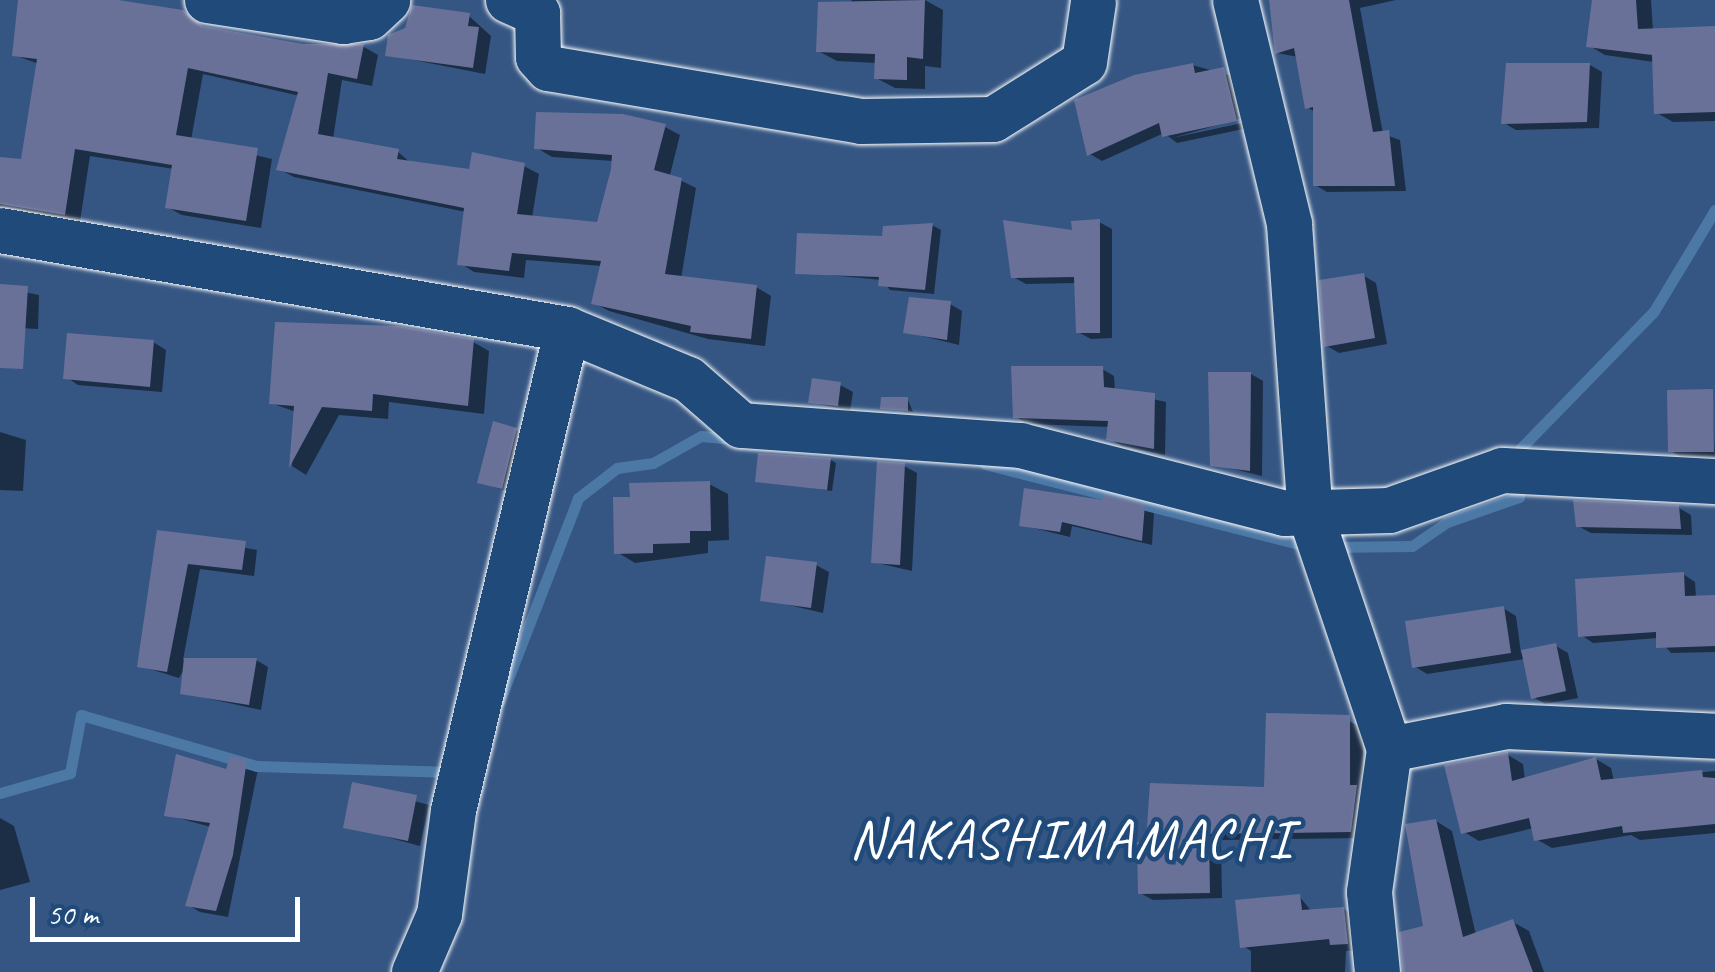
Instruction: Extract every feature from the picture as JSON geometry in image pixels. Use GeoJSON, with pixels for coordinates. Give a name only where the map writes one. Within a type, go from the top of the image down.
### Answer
{"type":"FeatureCollection","features":[{"type":"Feature","properties":{"kind":"street"},"geometry":{"type":"LineString","coordinates":[[207,0],[343,21],[368,17],[387,0]]}},
{"type":"Feature","properties":{"kind":"street"},"geometry":{"type":"LineString","coordinates":[[508,0],[537,12],[538,57],[548,68],[861,121],[992,119],[1084,62],[1094,1]]}},
{"type":"Feature","properties":{"kind":"street"},"geometry":{"type":"LineString","coordinates":[[1235,0],[1289,224],[1310,514],[1389,749],[1368,892],[1376,972]]}},
{"type":"Feature","properties":{"kind":"street"},"geometry":{"type":"LineString","coordinates":[[0,230],[567,329],[688,379],[740,426],[1020,444],[1310,514],[1389,510],[1502,470],[1715,481]]}},
{"type":"Feature","properties":{"kind":"street"},"geometry":{"type":"LineString","coordinates":[[414,972],[439,914],[453,810],[567,329]]}},
{"type":"Feature","properties":{"kind":"street"},"geometry":{"type":"LineString","coordinates":[[1389,749],[1506,726],[1715,736]]}},
{"type":"Feature","properties":{"kind":"building"},"geometry":{"type":"Polygon","coordinates":[[[18,0],[118,0],[183,10],[203,26],[303,44],[364,44],[357,79],[328,73],[318,134],[399,149],[397,159],[469,169],[472,152],[525,163],[517,214],[597,222],[611,169],[612,155],[534,149],[536,112],[623,114],[666,124],[654,170],[682,178],[665,274],[757,285],[751,339],[690,332],[691,326],[591,304],[601,261],[512,253],[509,271],[457,265],[464,208],[276,170],[298,92],[188,68],[176,135],[258,148],[246,221],[165,208],[172,165],[75,149],[65,215],[0,204],[0,157],[21,159],[37,59],[12,56],[18,0]]]}},
{"type":"Feature","properties":{"kind":"building"},"geometry":{"type":"Polygon","coordinates":[[[925,0],[923,59],[907,57],[907,80],[874,79],[875,54],[816,52],[818,2],[925,0]]]}},
{"type":"Feature","properties":{"kind":"building"},"geometry":{"type":"Polygon","coordinates":[[[1269,0],[1349,0],[1373,132],[1389,130],[1395,186],[1313,186],[1313,107],[1305,109],[1294,48],[1275,54],[1269,0]]]}},
{"type":"Feature","properties":{"kind":"building"},"geometry":{"type":"Polygon","coordinates":[[[1592,0],[1636,0],[1638,29],[1715,26],[1715,112],[1654,114],[1652,55],[1586,47],[1592,0]]]}},
{"type":"Feature","properties":{"kind":"building"},"geometry":{"type":"Polygon","coordinates":[[[412,5],[470,13],[468,26],[479,27],[473,68],[385,56],[388,35],[405,28],[412,5]]]}},
{"type":"Feature","properties":{"kind":"building"},"geometry":{"type":"Polygon","coordinates":[[[1193,63],[1195,73],[1224,67],[1237,121],[1162,137],[1159,123],[1087,156],[1074,100],[1134,75],[1193,63]]]}},
{"type":"Feature","properties":{"kind":"building"},"geometry":{"type":"Polygon","coordinates":[[[1506,63],[1590,63],[1587,122],[1501,124],[1506,63]]]}},
{"type":"Feature","properties":{"kind":"building"},"geometry":{"type":"Polygon","coordinates":[[[1100,219],[1100,333],[1076,333],[1074,277],[1011,278],[1003,220],[1072,230],[1071,221],[1100,219]]]}},
{"type":"Feature","properties":{"kind":"building"},"geometry":{"type":"Polygon","coordinates":[[[933,223],[925,290],[878,286],[879,277],[795,274],[797,233],[882,236],[883,226],[933,223]]]}},
{"type":"Feature","properties":{"kind":"building"},"geometry":{"type":"Polygon","coordinates":[[[1364,273],[1375,338],[1324,347],[1319,280],[1364,273]]]}},
{"type":"Feature","properties":{"kind":"building"},"geometry":{"type":"Polygon","coordinates":[[[0,284],[28,286],[23,369],[0,368],[0,284]]]}},
{"type":"Feature","properties":{"kind":"building"},"geometry":{"type":"Polygon","coordinates":[[[909,297],[951,301],[947,340],[903,333],[909,297]]]}},
{"type":"Feature","properties":{"kind":"building"},"geometry":{"type":"Polygon","coordinates":[[[275,322],[398,326],[474,339],[468,406],[373,394],[372,411],[322,407],[289,468],[294,406],[269,404],[275,322]]]}},
{"type":"Feature","properties":{"kind":"building"},"geometry":{"type":"Polygon","coordinates":[[[67,333],[154,340],[150,387],[63,379],[67,333]]]}},
{"type":"Feature","properties":{"kind":"building"},"geometry":{"type":"Polygon","coordinates":[[[1011,366],[1103,366],[1104,387],[1155,393],[1154,449],[1106,440],[1108,421],[1013,418],[1011,366]]]}},
{"type":"Feature","properties":{"kind":"building"},"geometry":{"type":"Polygon","coordinates":[[[1208,372],[1251,372],[1250,471],[1210,466],[1208,372]]]}},
{"type":"Feature","properties":{"kind":"building"},"geometry":{"type":"Polygon","coordinates":[[[812,378],[841,382],[838,406],[808,403],[812,378]]]}},
{"type":"Feature","properties":{"kind":"building"},"geometry":{"type":"Polygon","coordinates":[[[1713,389],[1714,452],[1668,452],[1667,390],[1713,389]]]}},
{"type":"Feature","properties":{"kind":"building"},"geometry":{"type":"Polygon","coordinates":[[[881,397],[908,397],[908,411],[880,409],[881,397]]]}},
{"type":"Feature","properties":{"kind":"building"},"geometry":{"type":"Polygon","coordinates":[[[493,421],[517,428],[502,489],[477,483],[493,421]]]}},
{"type":"Feature","properties":{"kind":"building"},"geometry":{"type":"Polygon","coordinates":[[[758,453],[831,458],[827,490],[755,482],[758,453]]]}},
{"type":"Feature","properties":{"kind":"building"},"geometry":{"type":"Polygon","coordinates":[[[877,461],[905,463],[900,565],[871,563],[877,461]]]}},
{"type":"Feature","properties":{"kind":"building"},"geometry":{"type":"Polygon","coordinates":[[[710,481],[711,531],[690,531],[690,543],[653,544],[653,553],[614,554],[613,497],[630,497],[629,483],[710,481]]]}},
{"type":"Feature","properties":{"kind":"building"},"geometry":{"type":"Polygon","coordinates":[[[1024,488],[1103,500],[1103,494],[1145,504],[1142,541],[1062,522],[1060,532],[1019,526],[1024,488]]]}},
{"type":"Feature","properties":{"kind":"building"},"geometry":{"type":"Polygon","coordinates":[[[1573,500],[1679,505],[1681,529],[1576,527],[1573,500]]]}},
{"type":"Feature","properties":{"kind":"building"},"geometry":{"type":"Polygon","coordinates":[[[157,530],[246,541],[242,570],[188,564],[167,672],[137,667],[157,530]]]}},
{"type":"Feature","properties":{"kind":"building"},"geometry":{"type":"Polygon","coordinates":[[[766,556],[817,562],[811,608],[760,601],[766,556]]]}},
{"type":"Feature","properties":{"kind":"building"},"geometry":{"type":"Polygon","coordinates":[[[1684,572],[1685,596],[1715,595],[1715,646],[1656,648],[1656,632],[1578,637],[1575,579],[1684,572]]]}},
{"type":"Feature","properties":{"kind":"building"},"geometry":{"type":"Polygon","coordinates":[[[1504,606],[1511,653],[1412,668],[1405,621],[1504,606]]]}},
{"type":"Feature","properties":{"kind":"building"},"geometry":{"type":"Polygon","coordinates":[[[1556,643],[1566,691],[1531,699],[1521,650],[1556,643]]]}},
{"type":"Feature","properties":{"kind":"building"},"geometry":{"type":"Polygon","coordinates":[[[184,658],[257,658],[249,705],[180,694],[184,658]]]}},
{"type":"Feature","properties":{"kind":"building"},"geometry":{"type":"Polygon","coordinates":[[[1266,713],[1350,715],[1350,785],[1357,785],[1351,832],[1209,834],[1210,893],[1138,894],[1137,842],[1146,842],[1150,783],[1264,787],[1266,713]]]}},
{"type":"Feature","properties":{"kind":"building"},"geometry":{"type":"Polygon","coordinates":[[[1508,752],[1512,781],[1596,757],[1601,780],[1702,770],[1703,777],[1715,778],[1715,824],[1623,833],[1622,826],[1534,841],[1529,818],[1461,834],[1444,765],[1508,752]]]}},
{"type":"Feature","properties":{"kind":"building"},"geometry":{"type":"Polygon","coordinates":[[[176,754],[226,769],[230,756],[247,759],[233,855],[216,911],[185,906],[210,823],[164,816],[176,754]]]}},
{"type":"Feature","properties":{"kind":"building"},"geometry":{"type":"Polygon","coordinates":[[[352,782],[417,795],[408,841],[343,828],[352,782]]]}},
{"type":"Feature","properties":{"kind":"building"},"geometry":{"type":"Polygon","coordinates":[[[1436,819],[1463,937],[1513,919],[1533,972],[1403,972],[1399,932],[1423,926],[1405,824],[1436,819]]]}},
{"type":"Feature","properties":{"kind":"building"},"geometry":{"type":"Polygon","coordinates":[[[1300,894],[1302,910],[1344,907],[1348,944],[1330,945],[1329,939],[1240,948],[1235,900],[1300,894]]]}},
{"type":"Feature","properties":{"kind":"waterway"},"geometry":{"type":"LineString","coordinates":[[1520,463],[1520,449],[1654,311],[1715,210]]}},
{"type":"Feature","properties":{"kind":"waterway"},"geometry":{"type":"LineString","coordinates":[[499,702],[578,498],[617,468],[653,463],[701,436],[733,439]]}},
{"type":"Feature","properties":{"kind":"waterway"},"geometry":{"type":"LineString","coordinates":[[985,464],[1311,547]]}},
{"type":"Feature","properties":{"kind":"waterway"},"geometry":{"type":"LineString","coordinates":[[1329,547],[1412,546],[1447,522],[1519,497],[1519,482]]}},
{"type":"Feature","properties":{"kind":"waterway"},"geometry":{"type":"LineString","coordinates":[[0,793],[70,773],[81,715],[257,766],[451,772]]}},
{"type":"Feature","properties":{"kind":"district","name":"NAKASHIMAMACHI"},"geometry":{"type":"Point","coordinates":[1071,840]}}]}
